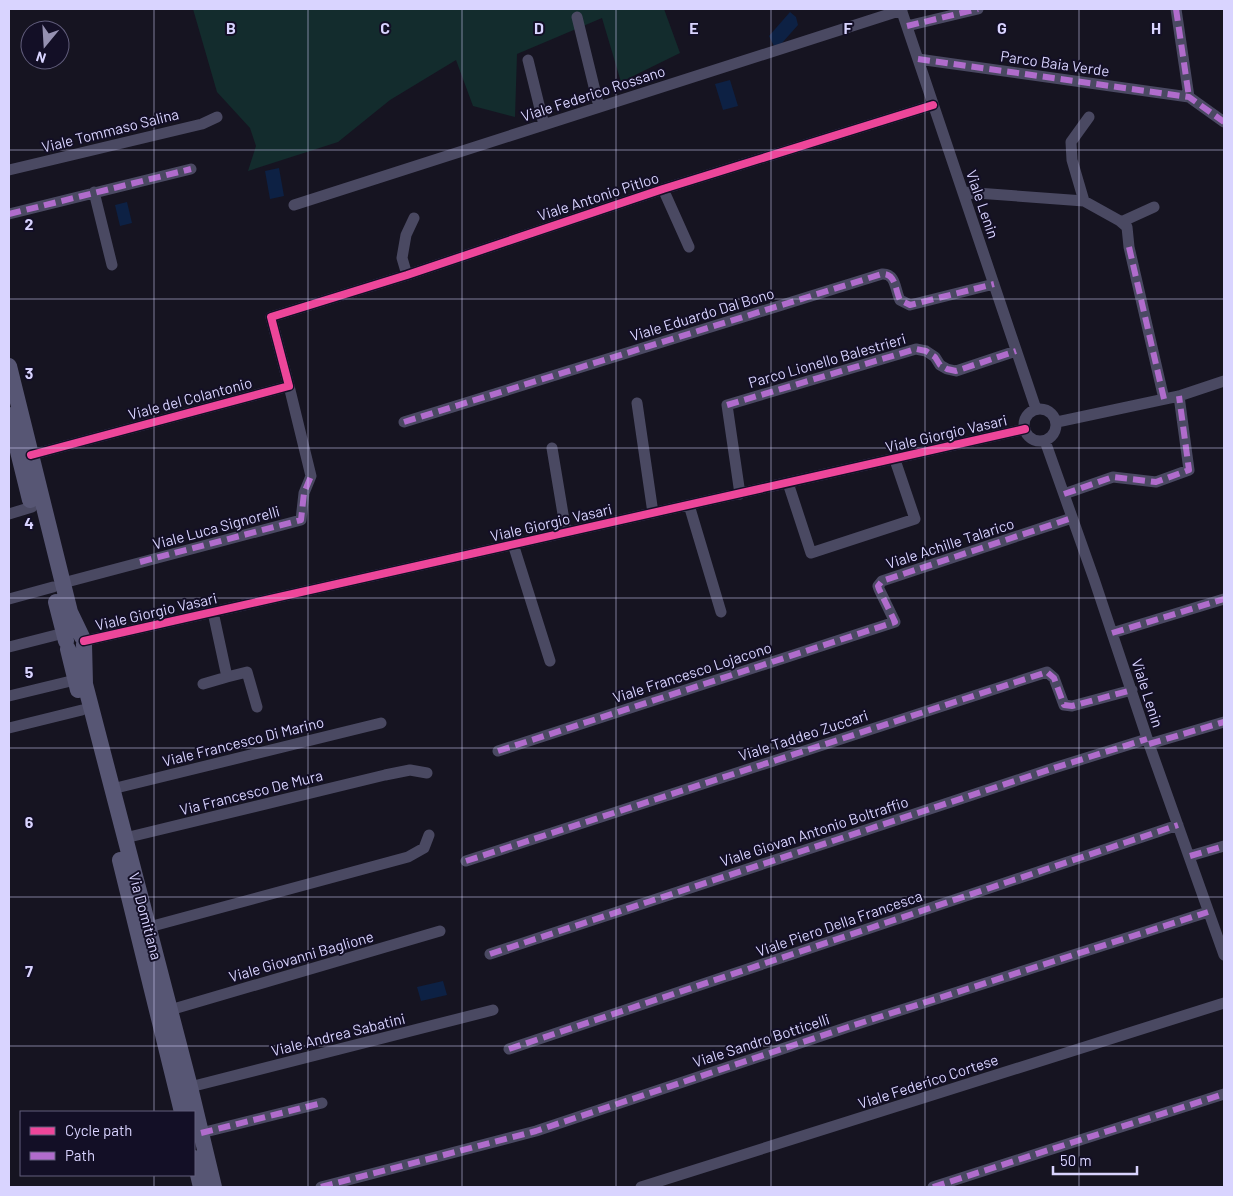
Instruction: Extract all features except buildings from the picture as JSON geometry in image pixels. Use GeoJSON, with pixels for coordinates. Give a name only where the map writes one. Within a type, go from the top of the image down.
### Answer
{"type":"FeatureCollection","features":[{"type":"Feature","properties":{"kind":"main road","name":"Via Domitiana"},"geometry":{"type":"LineString","coordinates":[[9,366],[31,455],[58,585]]}},
{"type":"Feature","properties":{"kind":"main road","name":"Via Domitiana"},"geometry":{"type":"LineString","coordinates":[[9,415],[11,437],[75,641],[214,1187]]}},
{"type":"Feature","properties":{"kind":"main road","name":"Via Domitiana"},"geometry":{"type":"LineString","coordinates":[[75,641],[75,680],[182,1111]]}},
{"type":"Feature","properties":{"kind":"main road"},"geometry":{"type":"LineString","coordinates":[[195,1162],[201,1187]]}},
{"type":"Feature","properties":{"kind":"street"},"geometry":{"type":"LineString","coordinates":[[907,26],[978,9]]}},
{"type":"Feature","properties":{"kind":"street"},"geometry":{"type":"LineString","coordinates":[[1176,9],[1189,97]]}},
{"type":"Feature","properties":{"kind":"street","name":"Viale Lenin"},"geometry":{"type":"LineString","coordinates":[[901,10],[1036,409]]}},
{"type":"Feature","properties":{"kind":"street","name":"Viale Federico Rossano"},"geometry":{"type":"LineString","coordinates":[[294,205],[901,10]]}},
{"type":"Feature","properties":{"kind":"street"},"geometry":{"type":"LineString","coordinates":[[577,17],[599,107]]}},
{"type":"Feature","properties":{"kind":"street","name":"Parco Baia Verde"},"geometry":{"type":"LineString","coordinates":[[918,59],[1189,97],[1224,122]]}},
{"type":"Feature","properties":{"kind":"street"},"geometry":{"type":"LineString","coordinates":[[528,60],[544,125]]}},
{"type":"Feature","properties":{"kind":"street","name":"Viale Antonio Pitloo"},"geometry":{"type":"LineString","coordinates":[[289,386],[271,317],[407,275],[663,189],[934,105]]}},
{"type":"Feature","properties":{"kind":"street"},"geometry":{"type":"LineString","coordinates":[[1084,200],[1072,160],[1071,142],[1089,116]]}},
{"type":"Feature","properties":{"kind":"street","name":"Viale Tommaso Salina"},"geometry":{"type":"LineString","coordinates":[[9,170],[202,124],[217,117]]}},
{"type":"Feature","properties":{"kind":"street"},"geometry":{"type":"LineString","coordinates":[[9,214],[191,169]]}},
{"type":"Feature","properties":{"kind":"street"},"geometry":{"type":"LineString","coordinates":[[663,189],[689,247]]}},
{"type":"Feature","properties":{"kind":"street"},"geometry":{"type":"LineString","coordinates":[[94,192],[112,265]]}},
{"type":"Feature","properties":{"kind":"street"},"geometry":{"type":"LineString","coordinates":[[963,192],[1084,200],[1121,222],[1127,228],[1129,247],[1164,399]]}},
{"type":"Feature","properties":{"kind":"street"},"geometry":{"type":"LineString","coordinates":[[1121,222],[1154,207]]}},
{"type":"Feature","properties":{"kind":"street"},"geometry":{"type":"LineString","coordinates":[[407,275],[402,258],[406,235],[414,218]]}},
{"type":"Feature","properties":{"kind":"street","name":"Viale Eduardo Dal Bono"},"geometry":{"type":"LineString","coordinates":[[404,422],[882,274],[889,274],[892,277],[900,300],[910,305],[994,284]]}},
{"type":"Feature","properties":{"kind":"street","name":"Parco Lionello Balestrieri"},"geometry":{"type":"LineString","coordinates":[[740,494],[727,405],[916,350],[926,350],[935,357],[940,365],[956,371],[1016,351]]}},
{"type":"Feature","properties":{"kind":"street"},"geometry":{"type":"LineString","coordinates":[[1057,422],[1179,396],[1224,381]]}},
{"type":"Feature","properties":{"kind":"street","name":"Viale del Colantonio"},"geometry":{"type":"LineString","coordinates":[[31,455],[289,386]]}},
{"type":"Feature","properties":{"kind":"street","name":"Viale Luca Signorelli"},"geometry":{"type":"LineString","coordinates":[[58,585],[301,520],[304,493],[310,476],[289,386]]}},
{"type":"Feature","properties":{"kind":"street"},"geometry":{"type":"LineString","coordinates":[[1064,494],[1114,477],[1156,482],[1189,470],[1179,396]]}},
{"type":"Feature","properties":{"kind":"street"},"geometry":{"type":"LineString","coordinates":[[637,403],[654,513]]}},
{"type":"Feature","properties":{"kind":"street"},"geometry":{"type":"LineString","coordinates":[[1036,409],[1050,411],[1057,422],[1054,434],[1045,441],[1034,440],[1024,429],[1029,413],[1036,409]]}},
{"type":"Feature","properties":{"kind":"street","name":"Viale Giorgio Vasari"},"geometry":{"type":"LineString","coordinates":[[9,647],[75,641],[213,612],[894,460],[1024,429]]}},
{"type":"Feature","properties":{"kind":"street","name":"Viale Lenin"},"geometry":{"type":"LineString","coordinates":[[1045,441],[1224,955]]}},
{"type":"Feature","properties":{"kind":"street"},"geometry":{"type":"LineString","coordinates":[[552,448],[566,532]]}},
{"type":"Feature","properties":{"kind":"street"},"geometry":{"type":"LineString","coordinates":[[788,483],[811,553],[915,519],[894,460]]}},
{"type":"Feature","properties":{"kind":"street"},"geometry":{"type":"LineString","coordinates":[[689,505],[720,612]]}},
{"type":"Feature","properties":{"kind":"street"},"geometry":{"type":"LineString","coordinates":[[9,514],[32,507]]}},
{"type":"Feature","properties":{"kind":"street","name":"Viale Achille Talarico"},"geometry":{"type":"LineString","coordinates":[[895,622],[878,586],[882,581],[1072,518]]}},
{"type":"Feature","properties":{"kind":"street"},"geometry":{"type":"LineString","coordinates":[[513,544],[550,661]]}},
{"type":"Feature","properties":{"kind":"street"},"geometry":{"type":"LineString","coordinates":[[9,599],[58,585]]}},
{"type":"Feature","properties":{"kind":"street"},"geometry":{"type":"LineString","coordinates":[[1112,633],[1224,600]]}},
{"type":"Feature","properties":{"kind":"street"},"geometry":{"type":"LineString","coordinates":[[213,612],[227,677]]}},
{"type":"Feature","properties":{"kind":"street","name":"Viale Francesco Lojacono"},"geometry":{"type":"LineString","coordinates":[[498,751],[895,622]]}},
{"type":"Feature","properties":{"kind":"street"},"geometry":{"type":"LineString","coordinates":[[203,684],[248,672],[257,707]]}},
{"type":"Feature","properties":{"kind":"street","name":"Viale Taddeo Zuccari"},"geometry":{"type":"LineString","coordinates":[[466,861],[1047,672],[1054,678],[1064,704],[1072,706],[1132,690]]}},
{"type":"Feature","properties":{"kind":"street"},"geometry":{"type":"LineString","coordinates":[[9,696],[75,680]]}},
{"type":"Feature","properties":{"kind":"street"},"geometry":{"type":"LineString","coordinates":[[9,728],[82,710]]}},
{"type":"Feature","properties":{"kind":"street","name":"Viale Giovan Antonio Boltraffio"},"geometry":{"type":"LineString","coordinates":[[490,954],[1054,768],[1148,741],[1224,722]]}},
{"type":"Feature","properties":{"kind":"street","name":"Viale Francesco Di Marino"},"geometry":{"type":"LineString","coordinates":[[112,789],[381,723]]}},
{"type":"Feature","properties":{"kind":"street","name":"Via Francesco De Mura"},"geometry":{"type":"LineString","coordinates":[[125,838],[385,775],[410,770],[427,774]]}},
{"type":"Feature","properties":{"kind":"street","name":"Viale Piero Della Francesca"},"geometry":{"type":"LineString","coordinates":[[510,1049],[1178,825]]}},
{"type":"Feature","properties":{"kind":"street"},"geometry":{"type":"LineString","coordinates":[[149,927],[408,856],[424,848],[429,835]]}},
{"type":"Feature","properties":{"kind":"street"},"geometry":{"type":"LineString","coordinates":[[1190,856],[1224,846]]}},
{"type":"Feature","properties":{"kind":"street","name":"Viale Sandro Botticelli"},"geometry":{"type":"LineString","coordinates":[[321,1187],[536,1131],[848,1027],[1208,912]]}},
{"type":"Feature","properties":{"kind":"street","name":"Viale Giovanni Baglione"},"geometry":{"type":"LineString","coordinates":[[170,1010],[440,931]]}},
{"type":"Feature","properties":{"kind":"street","name":"Viale Federico Cortese"},"geometry":{"type":"LineString","coordinates":[[641,1187],[1224,1003]]}},
{"type":"Feature","properties":{"kind":"street","name":"Viale Andrea Sabatini"},"geometry":{"type":"LineString","coordinates":[[190,1087],[493,1010]]}},
{"type":"Feature","properties":{"kind":"street"},"geometry":{"type":"LineString","coordinates":[[933,1187],[1224,1094]]}},
{"type":"Feature","properties":{"kind":"street"},"geometry":{"type":"LineString","coordinates":[[201,1133],[322,1103]]}},
{"type":"Feature","properties":{"kind":"green space"},"geometry":{"type":"Polygon","coordinates":[[[193,9],[664,9],[680,53],[621,82],[602,18],[517,54],[515,117],[473,106],[456,60],[390,100],[338,142],[248,171],[256,146],[250,128],[217,92],[193,9]]]}},
{"type":"Feature","properties":{"kind":"water"},"geometry":{"type":"Polygon","coordinates":[[[790,12],[796,17],[798,25],[782,43],[774,46],[769,36],[790,12]]]}},
{"type":"Feature","properties":{"kind":"water"},"geometry":{"type":"Polygon","coordinates":[[[730,80],[738,106],[723,110],[715,84],[730,80]]]}},
{"type":"Feature","properties":{"kind":"water"},"geometry":{"type":"Polygon","coordinates":[[[279,168],[284,196],[270,199],[265,171],[279,168]]]}},
{"type":"Feature","properties":{"kind":"water"},"geometry":{"type":"Polygon","coordinates":[[[127,202],[132,223],[120,226],[115,205],[127,202]]]}},
{"type":"Feature","properties":{"kind":"water"},"geometry":{"type":"Polygon","coordinates":[[[443,981],[447,995],[421,1001],[417,987],[443,981]]]}},
{"type":"Feature","properties":{"kind":"marked path"},"geometry":{"type":"LineString","coordinates":[[907,26],[978,9]]}},
{"type":"Feature","properties":{"kind":"marked path"},"geometry":{"type":"LineString","coordinates":[[1176,9],[1189,97]]}},
{"type":"Feature","properties":{"kind":"marked path"},"geometry":{"type":"LineString","coordinates":[[918,59],[1189,97],[1224,122]]}},
{"type":"Feature","properties":{"kind":"marked path"},"geometry":{"type":"LineString","coordinates":[[9,214],[191,169]]}},
{"type":"Feature","properties":{"kind":"marked path"},"geometry":{"type":"LineString","coordinates":[[1129,247],[1164,399]]}},
{"type":"Feature","properties":{"kind":"marked path"},"geometry":{"type":"LineString","coordinates":[[404,422],[882,274],[887,274],[893,279],[900,300],[910,305],[994,284]]}},
{"type":"Feature","properties":{"kind":"marked path"},"geometry":{"type":"LineString","coordinates":[[727,405],[916,349],[926,351],[935,357],[940,365],[956,371],[1016,351]]}},
{"type":"Feature","properties":{"kind":"marked path"},"geometry":{"type":"LineString","coordinates":[[1064,494],[1113,477],[1156,482],[1189,470],[1179,396]]}},
{"type":"Feature","properties":{"kind":"marked path"},"geometry":{"type":"LineString","coordinates":[[140,562],[301,520],[304,493],[311,476]]}},
{"type":"Feature","properties":{"kind":"marked path"},"geometry":{"type":"LineString","coordinates":[[498,751],[895,622],[878,586],[882,581],[1072,518]]}},
{"type":"Feature","properties":{"kind":"marked path"},"geometry":{"type":"LineString","coordinates":[[1112,633],[1224,599]]}},
{"type":"Feature","properties":{"kind":"marked path"},"geometry":{"type":"LineString","coordinates":[[466,861],[1047,672],[1054,678],[1064,705],[1072,706],[1132,690]]}},
{"type":"Feature","properties":{"kind":"marked path"},"geometry":{"type":"LineString","coordinates":[[1149,744],[1224,722]]}},
{"type":"Feature","properties":{"kind":"marked path"},"geometry":{"type":"LineString","coordinates":[[490,954],[1147,739]]}},
{"type":"Feature","properties":{"kind":"marked path"},"geometry":{"type":"LineString","coordinates":[[509,1049],[1178,825]]}},
{"type":"Feature","properties":{"kind":"marked path"},"geometry":{"type":"LineString","coordinates":[[1190,856],[1224,846]]}},
{"type":"Feature","properties":{"kind":"marked path"},"geometry":{"type":"LineString","coordinates":[[321,1187],[536,1131],[848,1027],[1208,912]]}},
{"type":"Feature","properties":{"kind":"marked path"},"geometry":{"type":"LineString","coordinates":[[933,1187],[1224,1094]]}},
{"type":"Feature","properties":{"kind":"marked path"},"geometry":{"type":"LineString","coordinates":[[201,1133],[322,1103]]}},
{"type":"Feature","properties":{"kind":"cycle path"},"geometry":{"type":"LineString","coordinates":[[31,455],[289,386],[271,317],[407,275],[663,189],[933,105]]}},
{"type":"Feature","properties":{"kind":"cycle path"},"geometry":{"type":"LineString","coordinates":[[84,641],[1025,429]]}}]}
